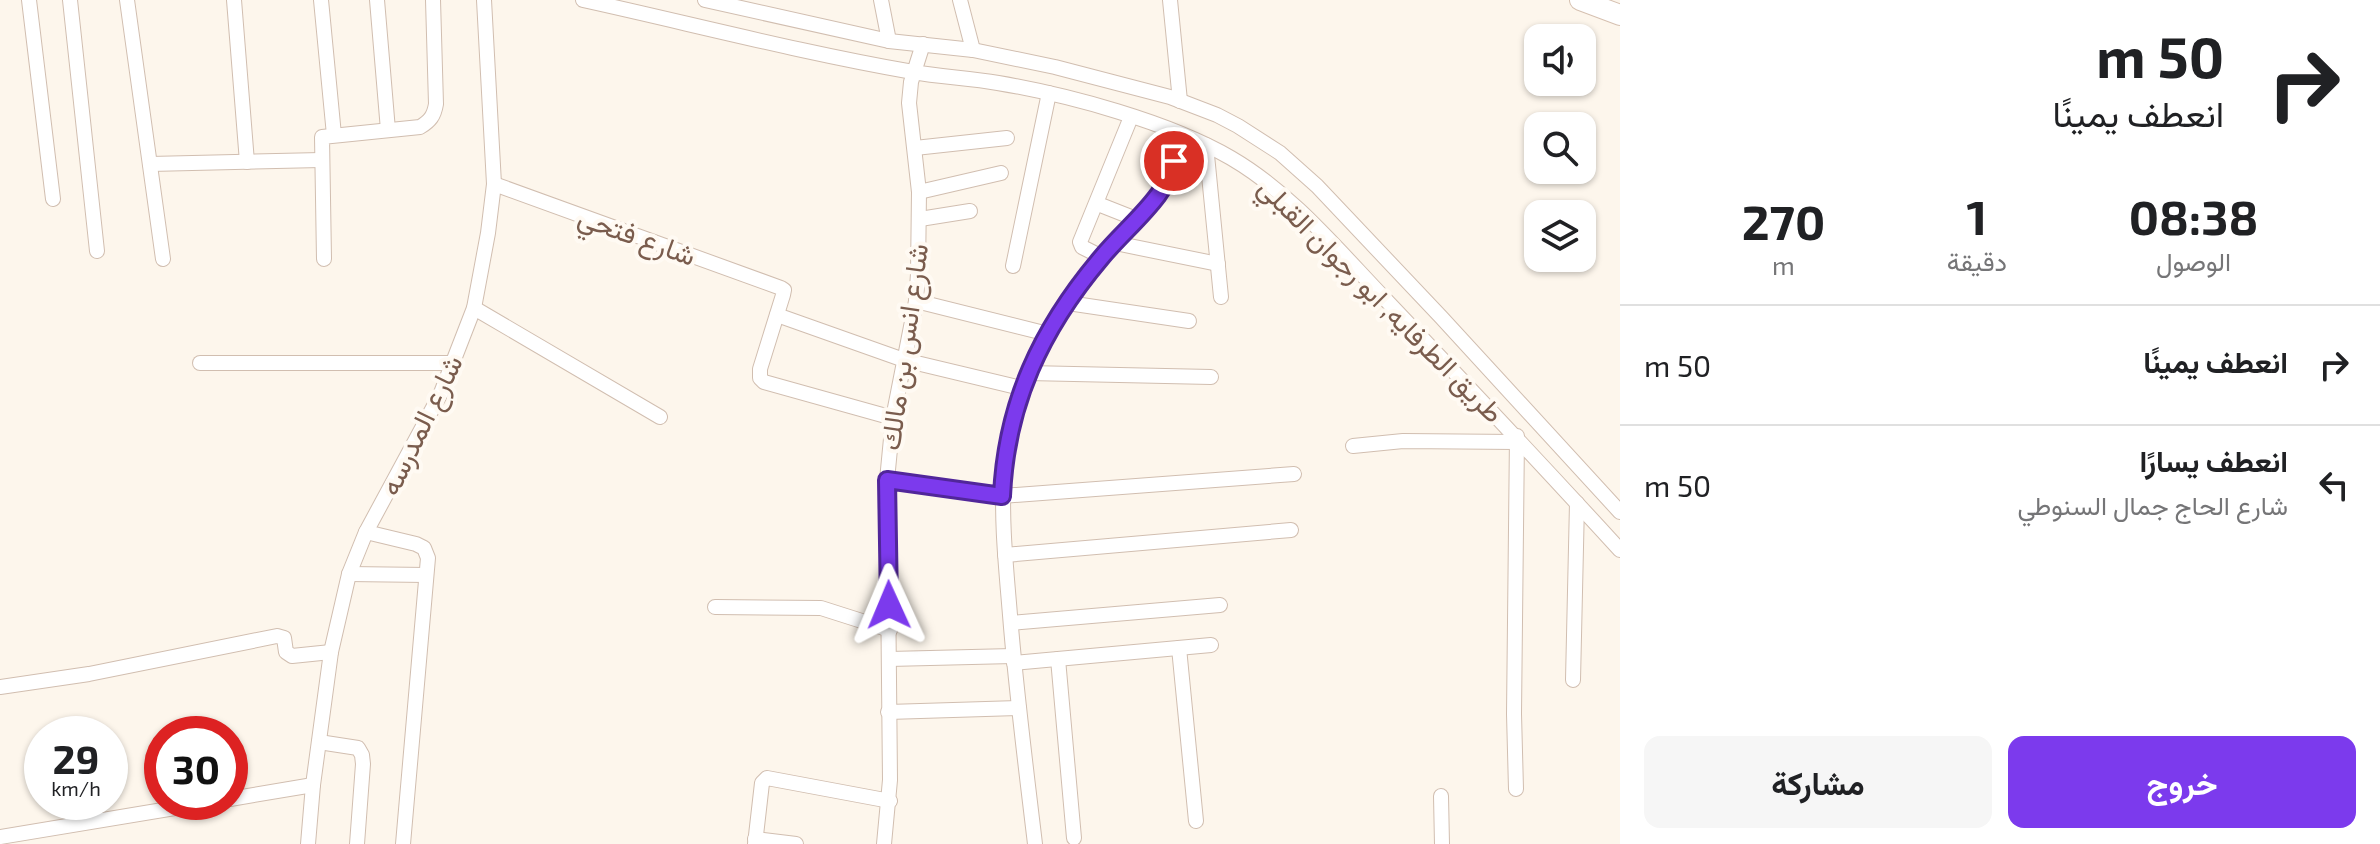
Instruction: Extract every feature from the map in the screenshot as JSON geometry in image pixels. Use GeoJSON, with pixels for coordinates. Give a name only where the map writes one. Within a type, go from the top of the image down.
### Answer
{"type":"FeatureCollection","features":[{"type":"Feature","properties":{"kind":"street"},"geometry":{"type":"LineString","coordinates":[[29,0],[53,199]]}},
{"type":"Feature","properties":{"kind":"street"},"geometry":{"type":"LineString","coordinates":[[70,0],[97,251]]}},
{"type":"Feature","properties":{"kind":"street"},"geometry":{"type":"LineString","coordinates":[[127,0],[163,259]]}},
{"type":"Feature","properties":{"kind":"street"},"geometry":{"type":"LineString","coordinates":[[234,0],[247,162]]}},
{"type":"Feature","properties":{"kind":"street"},"geometry":{"type":"LineString","coordinates":[[321,0],[328,136],[321,160],[324,259]]}},
{"type":"Feature","properties":{"kind":"street"},"geometry":{"type":"LineString","coordinates":[[377,0],[388,130]]}},
{"type":"Feature","properties":{"kind":"street"},"geometry":{"type":"LineString","coordinates":[[328,136],[420,127],[428,122],[436,104],[433,0]]}},
{"type":"Feature","properties":{"kind":"street","name":"شارع المدرسه"},"geometry":{"type":"LineString","coordinates":[[308,844],[331,652],[349,574],[366,532],[400,472],[454,363],[474,308],[494,184],[484,0]]}},
{"type":"Feature","properties":{"kind":"street","name":"طريق الطرفايه, ابو رجوان القبلي"},"geometry":{"type":"LineString","coordinates":[[583,0],[914,72],[995,82],[1049,93],[1131,117],[1206,145],[1257,175],[1291,203],[1620,550]]}},
{"type":"Feature","properties":{"kind":"street","name":"طريق الطرفايه, ابو رجوان القبلي"},"geometry":{"type":"LineString","coordinates":[[705,0],[889,41],[973,50],[1055,67],[1180,101],[1238,126],[1280,153],[1308,177],[1620,512]]}},
{"type":"Feature","properties":{"kind":"street"},"geometry":{"type":"LineString","coordinates":[[881,0],[889,41]]}},
{"type":"Feature","properties":{"kind":"street"},"geometry":{"type":"LineString","coordinates":[[960,0],[973,50]]}},
{"type":"Feature","properties":{"kind":"street"},"geometry":{"type":"LineString","coordinates":[[1170,0],[1180,101]]}},
{"type":"Feature","properties":{"kind":"street"},"geometry":{"type":"LineString","coordinates":[[1580,0],[1612,9]]}},
{"type":"Feature","properties":{"kind":"street","name":"شارع انس بن مالك"},"geometry":{"type":"LineString","coordinates":[[884,844],[890,801],[887,480],[893,418],[916,301],[920,219],[909,103],[923,44]]}},
{"type":"Feature","properties":{"kind":"street"},"geometry":{"type":"LineString","coordinates":[[1013,266],[1049,93]]}},
{"type":"Feature","properties":{"kind":"street"},"geometry":{"type":"LineString","coordinates":[[1102,257],[1080,244],[1131,117]]}},
{"type":"Feature","properties":{"kind":"street"},"geometry":{"type":"LineString","coordinates":[[1035,844],[1005,555],[1002,496],[1009,430],[1025,380],[1048,334],[1102,257],[1152,204],[1164,186],[1184,136]]}},
{"type":"Feature","properties":{"kind":"street"},"geometry":{"type":"LineString","coordinates":[[915,148],[1007,138]]}},
{"type":"Feature","properties":{"kind":"street"},"geometry":{"type":"LineString","coordinates":[[1206,145],[1221,297]]}},
{"type":"Feature","properties":{"kind":"street"},"geometry":{"type":"LineString","coordinates":[[150,164],[321,160]]}},
{"type":"Feature","properties":{"kind":"street"},"geometry":{"type":"LineString","coordinates":[[919,192],[1001,173]]}},
{"type":"Feature","properties":{"kind":"street","name":"شارع فتحي"},"geometry":{"type":"LineString","coordinates":[[494,184],[781,288],[784,292],[777,315]]}},
{"type":"Feature","properties":{"kind":"street"},"geometry":{"type":"LineString","coordinates":[[1098,204],[1136,219]]}},
{"type":"Feature","properties":{"kind":"street"},"geometry":{"type":"LineString","coordinates":[[920,219],[970,211]]}},
{"type":"Feature","properties":{"kind":"street"},"geometry":{"type":"LineString","coordinates":[[1115,243],[1218,264]]}},
{"type":"Feature","properties":{"kind":"street"},"geometry":{"type":"LineString","coordinates":[[916,301],[1048,334]]}},
{"type":"Feature","properties":{"kind":"street"},"geometry":{"type":"LineString","coordinates":[[1068,303],[1189,321]]}},
{"type":"Feature","properties":{"kind":"street"},"geometry":{"type":"LineString","coordinates":[[474,308],[660,417]]}},
{"type":"Feature","properties":{"kind":"street"},"geometry":{"type":"LineString","coordinates":[[893,418],[764,382],[760,378],[760,369],[777,315],[904,360],[1025,380],[1211,377]]}},
{"type":"Feature","properties":{"kind":"street"},"geometry":{"type":"LineString","coordinates":[[200,363],[454,363]]}},
{"type":"Feature","properties":{"kind":"street"},"geometry":{"type":"LineString","coordinates":[[1353,446],[1403,441],[1516,439],[1516,789]]}},
{"type":"Feature","properties":{"kind":"street"},"geometry":{"type":"LineString","coordinates":[[887,480],[1002,496],[1294,474]]}},
{"type":"Feature","properties":{"kind":"street"},"geometry":{"type":"LineString","coordinates":[[1573,680],[1577,503]]}},
{"type":"Feature","properties":{"kind":"street"},"geometry":{"type":"LineString","coordinates":[[1005,555],[1291,530]]}},
{"type":"Feature","properties":{"kind":"street"},"geometry":{"type":"LineString","coordinates":[[366,532],[416,544],[424,548],[428,558],[403,844]]}},
{"type":"Feature","properties":{"kind":"street"},"geometry":{"type":"LineString","coordinates":[[349,574],[426,575]]}},
{"type":"Feature","properties":{"kind":"street"},"geometry":{"type":"LineString","coordinates":[[1011,623],[1220,605]]}},
{"type":"Feature","properties":{"kind":"street"},"geometry":{"type":"LineString","coordinates":[[715,607],[821,608],[890,630]]}},
{"type":"Feature","properties":{"kind":"street"},"geometry":{"type":"LineString","coordinates":[[0,687],[89,674],[277,636],[284,638],[286,652],[292,656],[331,652]]}},
{"type":"Feature","properties":{"kind":"street"},"geometry":{"type":"LineString","coordinates":[[889,659],[1058,659],[1211,645]]}},
{"type":"Feature","properties":{"kind":"street"},"geometry":{"type":"LineString","coordinates":[[1179,648],[1196,821]]}},
{"type":"Feature","properties":{"kind":"street"},"geometry":{"type":"LineString","coordinates":[[1058,659],[1074,838]]}},
{"type":"Feature","properties":{"kind":"street"},"geometry":{"type":"LineString","coordinates":[[888,712],[1019,708]]}},
{"type":"Feature","properties":{"kind":"street"},"geometry":{"type":"LineString","coordinates":[[319,742],[358,748],[362,755],[357,844]]}},
{"type":"Feature","properties":{"kind":"street"},"geometry":{"type":"LineString","coordinates":[[796,844],[755,842],[762,783],[767,778],[890,801]]}},
{"type":"Feature","properties":{"kind":"street"},"geometry":{"type":"LineString","coordinates":[[248,796],[313,785]]}},
{"type":"Feature","properties":{"kind":"street"},"geometry":{"type":"LineString","coordinates":[[1441,796],[1442,844]]}},
{"type":"Feature","properties":{"kind":"street"},"geometry":{"type":"LineString","coordinates":[[0,837],[144,813]]}},
{"type":"Feature","properties":{"kind":"route"},"geometry":{"type":"LineString","coordinates":[[889,605],[887,480],[1002,496],[1009,430],[1021,388],[1038,351],[1090,271],[1152,204],[1164,186],[1174,161]]}}]}
